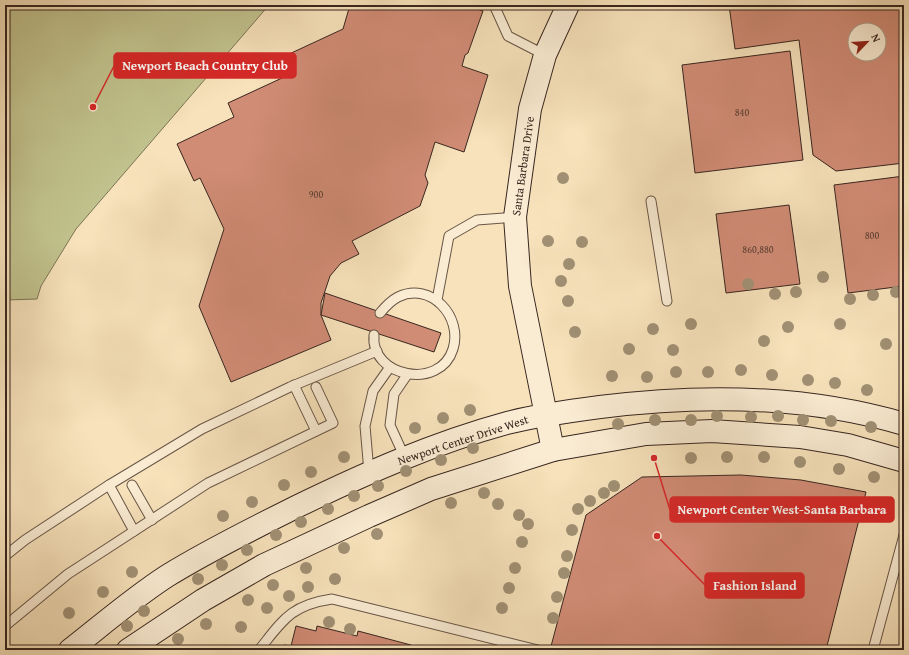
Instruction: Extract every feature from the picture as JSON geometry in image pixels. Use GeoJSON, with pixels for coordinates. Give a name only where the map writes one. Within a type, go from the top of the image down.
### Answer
{"type":"FeatureCollection","features":[{"type":"Feature","properties":{"kind":"main road","name":"Santa Barbara Drive"},"geometry":{"type":"LineString","coordinates":[[553,450],[520,286],[515,217],[530,109],[545,55],[568,5]]}},
{"type":"Feature","properties":{"kind":"main road","name":"Newport Center Drive West"},"geometry":{"type":"LineString","coordinates":[[70,650],[166,577],[251,529],[369,472],[507,423],[546,414],[661,400],[728,398],[811,405],[904,424]]}},
{"type":"Feature","properties":{"kind":"main road"},"geometry":{"type":"LineString","coordinates":[[128,650],[203,600],[264,565],[362,519],[432,489],[553,450],[646,434],[712,431],[800,437],[848,445],[904,461]]}},
{"type":"Feature","properties":{"kind":"lane"},"geometry":{"type":"LineString","coordinates":[[494,5],[508,36],[545,55]]}},
{"type":"Feature","properties":{"kind":"lane"},"geometry":{"type":"LineString","coordinates":[[651,201],[667,301]]}},
{"type":"Feature","properties":{"kind":"lane"},"geometry":{"type":"LineString","coordinates":[[437,300],[449,236],[477,220],[515,217]]}},
{"type":"Feature","properties":{"kind":"lane"},"geometry":{"type":"LineString","coordinates":[[374,335],[377,351],[384,362],[408,375],[421,375],[434,370],[445,362],[453,350],[455,336],[454,322],[447,310],[437,300],[425,295],[406,295],[388,303],[380,313]]}},
{"type":"Feature","properties":{"kind":"lane"},"geometry":{"type":"LineString","coordinates":[[5,556],[25,540],[109,485],[202,429],[294,385],[377,351]]}},
{"type":"Feature","properties":{"kind":"lane"},"geometry":{"type":"LineString","coordinates":[[369,472],[365,426],[373,392],[390,366]]}},
{"type":"Feature","properties":{"kind":"lane"},"geometry":{"type":"LineString","coordinates":[[405,458],[390,425],[394,394],[408,375]]}},
{"type":"Feature","properties":{"kind":"lane"},"geometry":{"type":"LineString","coordinates":[[294,385],[316,431]]}},
{"type":"Feature","properties":{"kind":"lane"},"geometry":{"type":"LineString","coordinates":[[5,626],[68,574],[208,483],[334,423],[316,387]]}},
{"type":"Feature","properties":{"kind":"lane"},"geometry":{"type":"LineString","coordinates":[[109,485],[134,531]]}},
{"type":"Feature","properties":{"kind":"lane"},"geometry":{"type":"LineString","coordinates":[[132,485],[152,520]]}},
{"type":"Feature","properties":{"kind":"lane"},"geometry":{"type":"LineString","coordinates":[[873,650],[904,535]]}},
{"type":"Feature","properties":{"kind":"lane"},"geometry":{"type":"LineString","coordinates":[[259,650],[279,625],[294,611],[311,602],[332,599],[538,650]]}},
{"type":"Feature","properties":{"kind":"green space"},"geometry":{"type":"Polygon","coordinates":[[[5,5],[269,5],[76,229],[41,286],[37,299],[5,300],[5,5]]]}},
{"type":"Feature","properties":{"kind":"building"},"geometry":{"type":"Polygon","coordinates":[[[350,5],[466,5],[483,11],[462,66],[488,75],[464,152],[435,142],[425,175],[428,183],[420,206],[352,241],[359,254],[341,263],[330,276],[321,303],[321,315],[331,340],[231,382],[199,306],[224,229],[200,178],[194,181],[177,144],[234,117],[228,103],[295,72],[287,55],[343,29],[350,5]]]}},
{"type":"Feature","properties":{"kind":"building"},"geometry":{"type":"Polygon","coordinates":[[[729,5],[904,5],[904,163],[836,171],[813,155],[799,40],[735,49],[729,5]]]}},
{"type":"Feature","properties":{"kind":"building"},"geometry":{"type":"Polygon","coordinates":[[[790,51],[803,160],[695,173],[682,65],[790,51]]]}},
{"type":"Feature","properties":{"kind":"building"},"geometry":{"type":"Polygon","coordinates":[[[904,176],[904,286],[848,293],[834,185],[904,176]]]}},
{"type":"Feature","properties":{"kind":"building"},"geometry":{"type":"Polygon","coordinates":[[[789,205],[800,284],[726,293],[716,214],[789,205]]]}},
{"type":"Feature","properties":{"kind":"building"},"geometry":{"type":"Polygon","coordinates":[[[325,293],[441,333],[434,352],[321,315],[325,293]]]}},
{"type":"Feature","properties":{"kind":"building"},"geometry":{"type":"Polygon","coordinates":[[[741,475],[801,480],[866,492],[826,650],[550,650],[586,515],[642,477],[741,475]]]}},
{"type":"Feature","properties":{"kind":"building"},"geometry":{"type":"Polygon","coordinates":[[[296,626],[316,631],[317,626],[357,636],[358,631],[411,645],[410,649],[412,650],[283,650],[284,645],[291,646],[296,626]]]}},
{"type":"Feature","properties":{"kind":"place","name":"Newport Beach Country Club"},"geometry":{"type":"Point","coordinates":[93,107]}},
{"type":"Feature","properties":{"kind":"place","name":"Newport Center West-Santa Barbara"},"geometry":{"type":"Point","coordinates":[654,458]}},
{"type":"Feature","properties":{"kind":"place","name":"Fashion Island"},"geometry":{"type":"Point","coordinates":[657,536]}}]}
